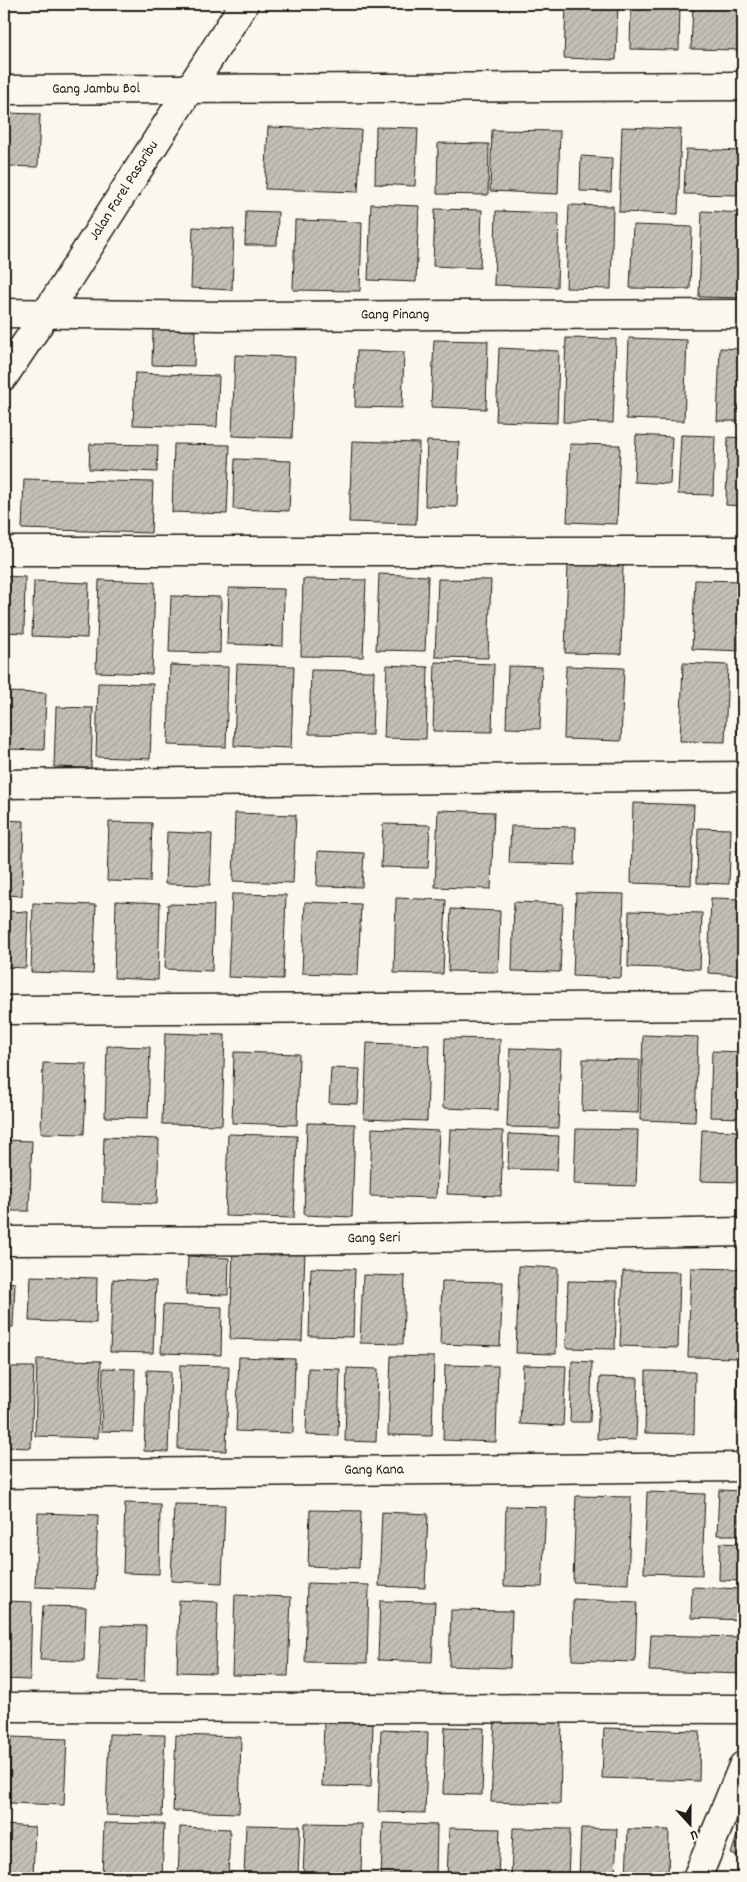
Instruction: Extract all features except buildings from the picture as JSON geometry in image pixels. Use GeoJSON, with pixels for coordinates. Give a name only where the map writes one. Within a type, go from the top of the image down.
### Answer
{"type":"FeatureCollection","features":[{"type":"Feature","properties":{"kind":"street","name":"Jalan Farel Pasaribu"},"geometry":{"type":"LineString","coordinates":[[4,376],[244,4]]}},
{"type":"Feature","properties":{"kind":"street","name":"Gang Jambu Bol"},"geometry":{"type":"LineString","coordinates":[[4,90],[190,87],[743,86]]}},
{"type":"Feature","properties":{"kind":"street","name":"Gang Pinang"},"geometry":{"type":"LineString","coordinates":[[4,313],[47,312],[222,316],[743,314]]}},
{"type":"Feature","properties":{"kind":"street"},"geometry":{"type":"LineString","coordinates":[[4,551],[743,551]]}},
{"type":"Feature","properties":{"kind":"street"},"geometry":{"type":"LineString","coordinates":[[4,784],[743,776]]}},
{"type":"Feature","properties":{"kind":"street"},"geometry":{"type":"LineString","coordinates":[[4,1010],[743,1006]]}},
{"type":"Feature","properties":{"kind":"street","name":"Gang Seri"},"geometry":{"type":"LineString","coordinates":[[4,1241],[304,1240],[743,1232]]}},
{"type":"Feature","properties":{"kind":"street","name":"Gang Kana"},"geometry":{"type":"LineString","coordinates":[[4,1474],[743,1467]]}},
{"type":"Feature","properties":{"kind":"street"},"geometry":{"type":"LineString","coordinates":[[4,1707],[743,1709]]}},
{"type":"Feature","properties":{"kind":"street"},"geometry":{"type":"LineString","coordinates":[[697,1878],[743,1766]]}}]}
